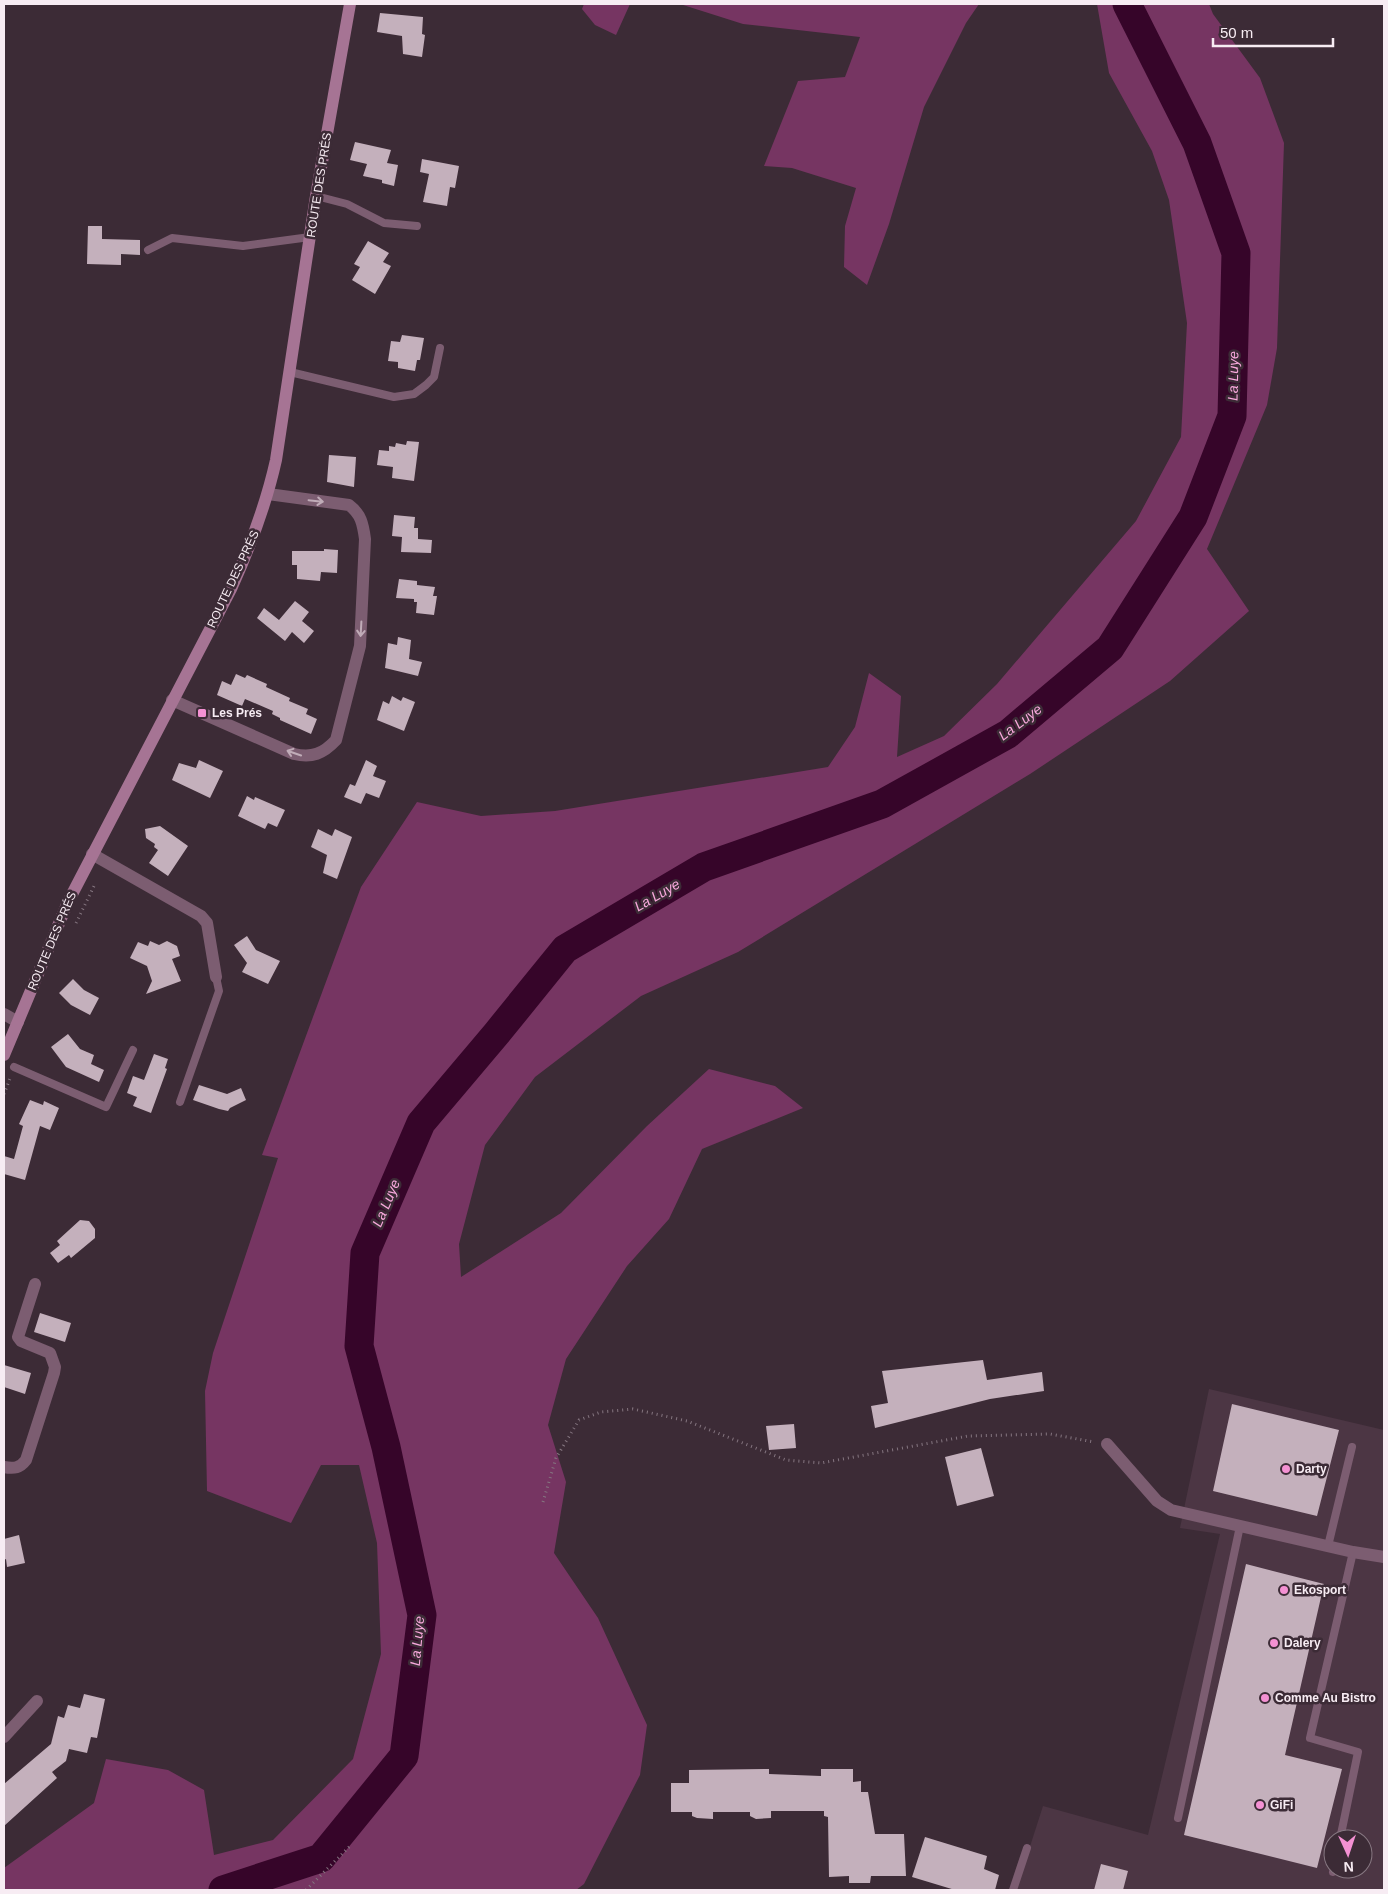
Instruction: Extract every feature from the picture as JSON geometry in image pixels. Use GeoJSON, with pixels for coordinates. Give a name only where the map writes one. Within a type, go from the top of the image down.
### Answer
{"type":"FeatureCollection","features":[{"type":"Feature","properties":{"kind":"street","name":"ROUTE DES PRÉS"},"geometry":{"type":"LineString","coordinates":[[4,1056],[64,910],[231,589],[251,544],[268,494],[290,372],[316,196],[350,4]]}},
{"type":"Feature","properties":{"kind":"street"},"geometry":{"type":"LineString","coordinates":[[172,700],[294,754],[305,757],[317,756],[328,749],[336,740],[360,646],[365,539],[363,524],[358,512],[349,505],[268,494]]}},
{"type":"Feature","properties":{"kind":"street"},"geometry":{"type":"LineString","coordinates":[[92,854],[107,860],[201,916],[207,923],[216,978]]}},
{"type":"Feature","properties":{"kind":"street"},"geometry":{"type":"LineString","coordinates":[[4,1014],[18,1022]]}},
{"type":"Feature","properties":{"kind":"street"},"geometry":{"type":"LineString","coordinates":[[4,1467],[13,1469],[22,1465],[26,1460],[54,1373],[55,1367],[50,1353],[21,1341],[18,1337],[35,1284]]}},
{"type":"Feature","properties":{"kind":"street"},"geometry":{"type":"LineString","coordinates":[[1107,1444],[1157,1501],[1172,1510],[1353,1552],[1384,1557]]}},
{"type":"Feature","properties":{"kind":"street"},"geometry":{"type":"LineString","coordinates":[[4,1737],[37,1701]]}},
{"type":"Feature","properties":{"kind":"lane"},"geometry":{"type":"LineString","coordinates":[[316,196],[347,204],[384,223],[417,226]]}},
{"type":"Feature","properties":{"kind":"lane"},"geometry":{"type":"LineString","coordinates":[[148,250],[172,238],[243,246],[310,237]]}},
{"type":"Feature","properties":{"kind":"lane"},"geometry":{"type":"LineString","coordinates":[[290,372],[394,397],[414,394],[434,377],[440,348]]}},
{"type":"Feature","properties":{"kind":"lane"},"geometry":{"type":"LineString","coordinates":[[180,1102],[219,991],[216,978]]}},
{"type":"Feature","properties":{"kind":"lane"},"geometry":{"type":"LineString","coordinates":[[14,1067],[106,1107],[133,1050]]}},
{"type":"Feature","properties":{"kind":"lane"},"geometry":{"type":"LineString","coordinates":[[1328,1546],[1352,1447]]}},
{"type":"Feature","properties":{"kind":"lane"},"geometry":{"type":"LineString","coordinates":[[1178,1818],[1240,1526]]}},
{"type":"Feature","properties":{"kind":"lane"},"geometry":{"type":"LineString","coordinates":[[1342,1829],[1358,1752],[1310,1738],[1353,1552]]}},
{"type":"Feature","properties":{"kind":"lane"},"geometry":{"type":"LineString","coordinates":[[1013,1890],[1027,1848]]}},
{"type":"Feature","properties":{"kind":"path"},"geometry":{"type":"LineString","coordinates":[[75,926],[107,860]]}},
{"type":"Feature","properties":{"kind":"path"},"geometry":{"type":"LineString","coordinates":[[4,1094],[14,1067]]}},
{"type":"Feature","properties":{"kind":"path"},"geometry":{"type":"LineString","coordinates":[[543,1502],[556,1458],[579,1420],[601,1412],[634,1409],[687,1421],[786,1460],[821,1463],[968,1436],[1050,1434],[1107,1444]]}},
{"type":"Feature","properties":{"kind":"path"},"geometry":{"type":"LineString","coordinates":[[306,1890],[350,1846]]}},
{"type":"Feature","properties":{"kind":"shaded area"},"geometry":{"type":"Polygon","coordinates":[[[584,4],[630,4],[616,35],[595,25],[582,9],[584,4]]]}},
{"type":"Feature","properties":{"kind":"shaded area"},"geometry":{"type":"Polygon","coordinates":[[[680,4],[979,4],[966,23],[924,107],[889,224],[867,285],[844,267],[845,226],[856,188],[792,168],[764,166],[798,81],[845,77],[860,37],[743,24],[680,4]]]}},
{"type":"Feature","properties":{"kind":"shaded area"},"geometry":{"type":"Polygon","coordinates":[[[1097,4],[1209,4],[1213,14],[1260,78],[1284,143],[1277,348],[1267,405],[1207,549],[1249,611],[1170,681],[1030,774],[738,952],[641,996],[535,1077],[485,1145],[459,1244],[461,1277],[561,1213],[647,1126],[709,1069],[775,1086],[803,1108],[702,1149],[669,1219],[627,1266],[566,1359],[548,1425],[566,1482],[554,1553],[598,1618],[647,1725],[640,1775],[584,1884],[576,1890],[4,1890],[4,1868],[94,1803],[106,1759],[168,1770],[204,1790],[214,1855],[273,1840],[353,1759],[381,1654],[377,1543],[359,1465],[321,1465],[291,1523],[207,1491],[205,1391],[213,1353],[278,1158],[262,1155],[361,887],[417,802],[481,816],[555,811],[828,767],[855,727],[869,673],[901,696],[897,757],[944,736],[997,684],[1136,521],[1181,437],[1187,323],[1169,200],[1152,151],[1109,73],[1097,4]]]}},
{"type":"Feature","properties":{"kind":"shaded area"},"geometry":{"type":"Polygon","coordinates":[[[1209,1389],[1384,1430],[1384,1890],[1016,1890],[1043,1806],[1148,1835],[1220,1534],[1180,1528],[1209,1389]]]}},
{"type":"Feature","properties":{"kind":"building"},"geometry":{"type":"Polygon","coordinates":[[[380,13],[423,17],[422,34],[425,35],[422,57],[403,54],[402,36],[377,32],[380,13]]]}},
{"type":"Feature","properties":{"kind":"building"},"geometry":{"type":"Polygon","coordinates":[[[355,142],[391,150],[387,163],[398,165],[394,186],[382,183],[382,180],[363,176],[367,164],[350,160],[355,142]]]}},
{"type":"Feature","properties":{"kind":"building"},"geometry":{"type":"Polygon","coordinates":[[[422,159],[459,166],[455,188],[450,187],[447,206],[423,202],[429,174],[420,172],[422,159]]]}},
{"type":"Feature","properties":{"kind":"building"},"geometry":{"type":"Polygon","coordinates":[[[88,226],[102,226],[102,239],[140,240],[140,255],[121,254],[121,265],[87,264],[88,226]]]}},
{"type":"Feature","properties":{"kind":"building"},"geometry":{"type":"Polygon","coordinates":[[[368,241],[389,253],[383,262],[391,266],[375,294],[352,280],[360,267],[354,264],[368,241]]]}},
{"type":"Feature","properties":{"kind":"building"},"geometry":{"type":"Polygon","coordinates":[[[402,335],[424,338],[420,360],[417,360],[415,371],[398,368],[398,362],[388,361],[391,341],[400,342],[402,335]]]}},
{"type":"Feature","properties":{"kind":"building"},"geometry":{"type":"Polygon","coordinates":[[[407,441],[419,442],[414,481],[392,478],[393,467],[377,465],[379,450],[389,451],[389,446],[395,447],[396,443],[406,445],[407,441]]]}},
{"type":"Feature","properties":{"kind":"building"},"geometry":{"type":"Polygon","coordinates":[[[329,455],[356,457],[354,487],[327,482],[329,455]]]}},
{"type":"Feature","properties":{"kind":"building"},"geometry":{"type":"Polygon","coordinates":[[[394,515],[415,517],[414,528],[418,528],[418,539],[432,540],[431,553],[401,552],[402,537],[392,536],[394,515]]]}},
{"type":"Feature","properties":{"kind":"building"},"geometry":{"type":"Polygon","coordinates":[[[324,549],[338,550],[337,573],[321,572],[320,581],[297,579],[297,565],[292,565],[292,551],[324,551],[324,549]]]}},
{"type":"Feature","properties":{"kind":"building"},"geometry":{"type":"Polygon","coordinates":[[[399,579],[417,581],[417,585],[435,587],[433,596],[437,596],[434,615],[416,613],[417,602],[414,602],[414,599],[396,598],[399,579]]]}},
{"type":"Feature","properties":{"kind":"building"},"geometry":{"type":"Polygon","coordinates":[[[295,601],[309,612],[302,621],[314,631],[304,643],[292,632],[285,641],[257,618],[264,608],[279,620],[295,601]]]}},
{"type":"Feature","properties":{"kind":"building"},"geometry":{"type":"Polygon","coordinates":[[[398,637],[411,640],[409,659],[422,662],[418,676],[385,668],[388,643],[397,645],[398,637]]]}},
{"type":"Feature","properties":{"kind":"building"},"geometry":{"type":"Polygon","coordinates":[[[236,674],[245,678],[247,675],[267,684],[266,687],[290,698],[289,701],[308,709],[306,714],[317,719],[311,734],[280,720],[280,718],[272,714],[273,711],[245,699],[242,706],[217,695],[222,681],[231,685],[236,674]]]}},
{"type":"Feature","properties":{"kind":"building"},"geometry":{"type":"Polygon","coordinates":[[[392,696],[401,701],[403,697],[415,702],[404,731],[377,720],[383,701],[389,704],[392,696]]]}},
{"type":"Feature","properties":{"kind":"building"},"geometry":{"type":"Polygon","coordinates":[[[199,760],[223,771],[210,798],[172,780],[179,763],[196,768],[199,760]]]}},
{"type":"Feature","properties":{"kind":"building"},"geometry":{"type":"Polygon","coordinates":[[[366,760],[377,766],[373,776],[386,781],[379,798],[366,793],[361,804],[344,797],[350,784],[355,786],[366,760]]]}},
{"type":"Feature","properties":{"kind":"building"},"geometry":{"type":"Polygon","coordinates":[[[247,796],[254,800],[255,797],[285,810],[277,827],[268,823],[265,829],[238,816],[247,796]]]}},
{"type":"Feature","properties":{"kind":"building"},"geometry":{"type":"Polygon","coordinates":[[[160,826],[188,846],[168,876],[149,863],[158,850],[154,847],[155,844],[146,838],[145,829],[160,826]]]}},
{"type":"Feature","properties":{"kind":"building"},"geometry":{"type":"Polygon","coordinates":[[[318,829],[332,836],[335,829],[352,837],[337,879],[323,873],[327,855],[311,847],[318,829]]]}},
{"type":"Feature","properties":{"kind":"building"},"geometry":{"type":"Polygon","coordinates":[[[247,936],[256,950],[280,961],[268,984],[242,972],[247,963],[234,945],[247,936]]]}},
{"type":"Feature","properties":{"kind":"building"},"geometry":{"type":"Polygon","coordinates":[[[150,941],[159,945],[167,941],[177,946],[180,956],[172,959],[181,981],[146,994],[152,981],[147,966],[130,958],[138,942],[148,946],[150,941]]]}},
{"type":"Feature","properties":{"kind":"building"},"geometry":{"type":"Polygon","coordinates":[[[73,979],[84,990],[99,998],[90,1015],[71,1005],[59,993],[73,979]]]}},
{"type":"Feature","properties":{"kind":"building"},"geometry":{"type":"Polygon","coordinates":[[[68,1034],[80,1049],[94,1055],[91,1064],[104,1070],[99,1082],[66,1067],[51,1047],[68,1034]]]}},
{"type":"Feature","properties":{"kind":"building"},"geometry":{"type":"Polygon","coordinates":[[[154,1054],[168,1059],[165,1068],[167,1069],[151,1113],[133,1106],[137,1097],[127,1093],[133,1076],[144,1080],[154,1054]]]}},
{"type":"Feature","properties":{"kind":"building"},"geometry":{"type":"Polygon","coordinates":[[[199,1085],[227,1094],[241,1088],[246,1100],[230,1108],[228,1111],[219,1109],[193,1100],[199,1085]]]}},
{"type":"Feature","properties":{"kind":"building"},"geometry":{"type":"Polygon","coordinates":[[[30,1100],[43,1105],[44,1101],[59,1108],[50,1130],[40,1126],[25,1180],[4,1174],[4,1156],[14,1159],[23,1126],[19,1124],[30,1100]]]}},
{"type":"Feature","properties":{"kind":"building"},"geometry":{"type":"Polygon","coordinates":[[[80,1220],[89,1221],[95,1229],[95,1238],[71,1258],[69,1255],[58,1263],[50,1253],[60,1245],[57,1241],[80,1220]]]}},
{"type":"Feature","properties":{"kind":"building"},"geometry":{"type":"Polygon","coordinates":[[[40,1313],[71,1323],[65,1342],[34,1332],[40,1313]]]}},
{"type":"Feature","properties":{"kind":"building"},"geometry":{"type":"Polygon","coordinates":[[[983,1360],[987,1380],[1042,1372],[1044,1391],[990,1399],[875,1428],[871,1406],[888,1403],[882,1371],[983,1360]]]}},
{"type":"Feature","properties":{"kind":"building"},"geometry":{"type":"Polygon","coordinates":[[[4,1365],[31,1373],[25,1394],[4,1387],[4,1365]]]}},
{"type":"Feature","properties":{"kind":"building"},"geometry":{"type":"Polygon","coordinates":[[[1232,1404],[1339,1430],[1317,1516],[1213,1491],[1232,1404]]]}},
{"type":"Feature","properties":{"kind":"building"},"geometry":{"type":"Polygon","coordinates":[[[794,1424],[796,1448],[769,1450],[766,1426],[794,1424]]]}},
{"type":"Feature","properties":{"kind":"building"},"geometry":{"type":"Polygon","coordinates":[[[981,1448],[994,1496],[957,1506],[945,1457],[981,1448]]]}},
{"type":"Feature","properties":{"kind":"building"},"geometry":{"type":"Polygon","coordinates":[[[19,1535],[25,1563],[7,1567],[6,1559],[4,1560],[4,1539],[19,1535]]]}},
{"type":"Feature","properties":{"kind":"building"},"geometry":{"type":"Polygon","coordinates":[[[1246,1564],[1324,1584],[1285,1755],[1342,1769],[1327,1829],[1323,1829],[1323,1844],[1317,1868],[1184,1835],[1246,1564]]]}},
{"type":"Feature","properties":{"kind":"building"},"geometry":{"type":"Polygon","coordinates":[[[84,1694],[105,1699],[97,1738],[91,1737],[87,1753],[69,1749],[66,1761],[52,1772],[57,1778],[4,1826],[4,1784],[51,1744],[58,1716],[64,1718],[68,1705],[80,1708],[84,1694]]]}},
{"type":"Feature","properties":{"kind":"building"},"geometry":{"type":"Polygon","coordinates":[[[769,1769],[769,1774],[821,1776],[821,1769],[853,1769],[853,1782],[861,1781],[861,1792],[868,1792],[875,1834],[904,1834],[906,1876],[871,1876],[870,1883],[849,1883],[849,1876],[829,1877],[828,1817],[824,1816],[824,1811],[771,1811],[771,1818],[756,1819],[750,1816],[750,1812],[713,1812],[713,1819],[697,1818],[692,1816],[692,1812],[671,1812],[671,1783],[689,1783],[689,1770],[769,1769]]]}},
{"type":"Feature","properties":{"kind":"building"},"geometry":{"type":"Polygon","coordinates":[[[925,1837],[987,1856],[984,1869],[999,1875],[995,1890],[955,1890],[912,1877],[925,1837]]]}},
{"type":"Feature","properties":{"kind":"building"},"geometry":{"type":"Polygon","coordinates":[[[1101,1864],[1128,1871],[1123,1890],[1094,1890],[1101,1864]]]}},
{"type":"Feature","properties":{"kind":"waterway","name":"La Luye"},"geometry":{"type":"LineString","coordinates":[[223,1890],[321,1858],[404,1756],[422,1615],[386,1447],[359,1346],[365,1253],[421,1123],[565,949],[704,867],[882,804],[1008,734],[1110,648],[1193,517],[1232,416],[1236,253],[1197,143],[1127,4]]}},
{"type":"Feature","properties":{"kind":"place","name":"Les Prés"},"geometry":{"type":"Point","coordinates":[202,713]}},
{"type":"Feature","properties":{"kind":"place","name":"Darty"},"geometry":{"type":"Point","coordinates":[1286,1469]}},
{"type":"Feature","properties":{"kind":"place","name":"Ekosport"},"geometry":{"type":"Point","coordinates":[1284,1590]}},
{"type":"Feature","properties":{"kind":"place","name":"Dalery"},"geometry":{"type":"Point","coordinates":[1274,1643]}},
{"type":"Feature","properties":{"kind":"place","name":"Comme Au Bistro"},"geometry":{"type":"Point","coordinates":[1265,1698]}},
{"type":"Feature","properties":{"kind":"place","name":"GiFi"},"geometry":{"type":"Point","coordinates":[1260,1805]}}]}
